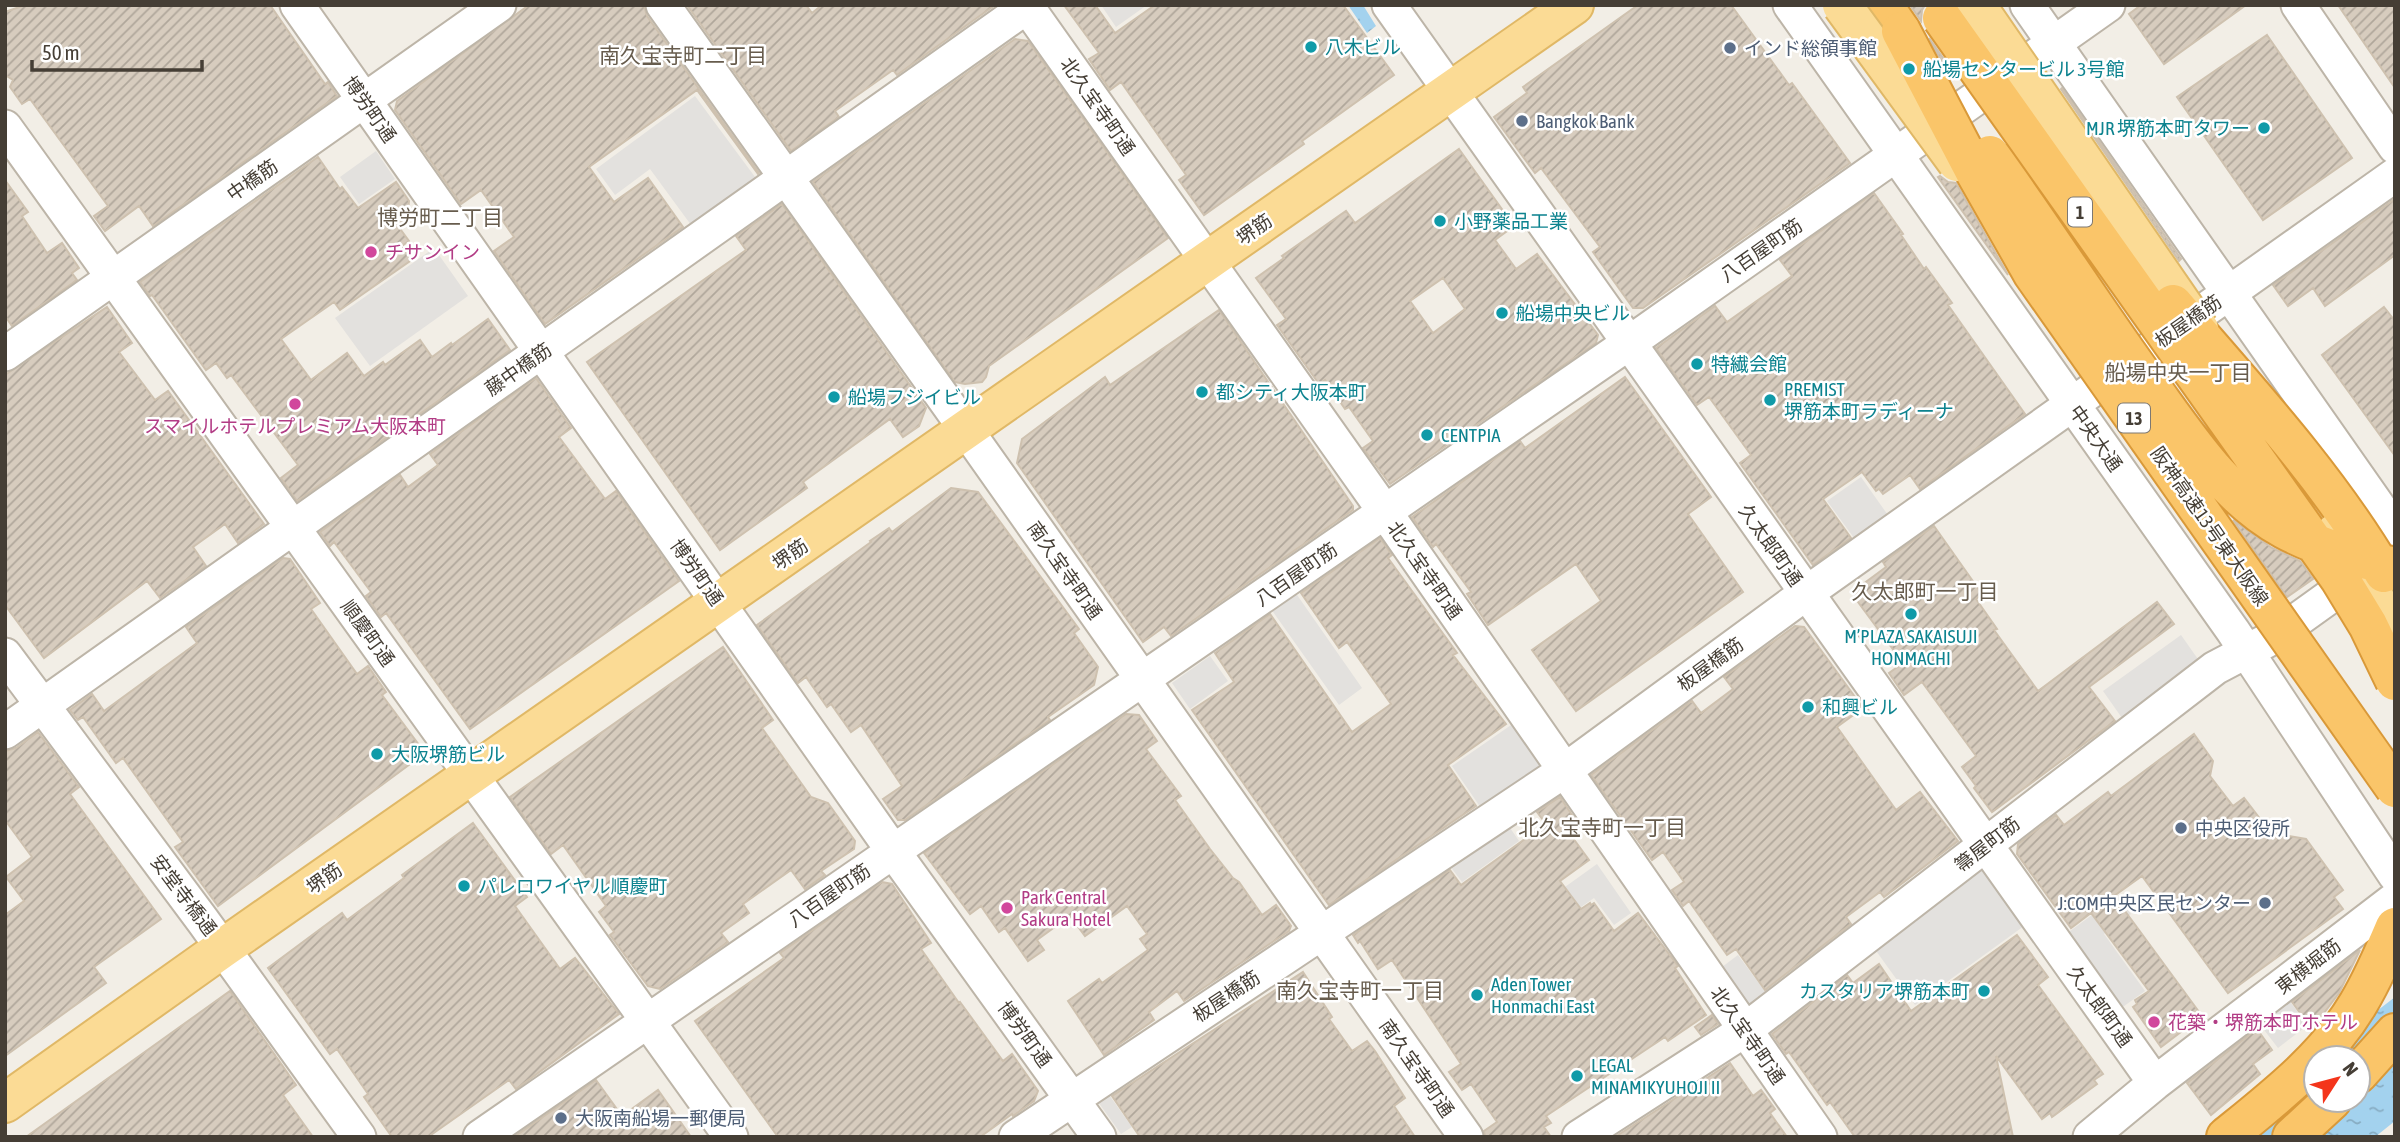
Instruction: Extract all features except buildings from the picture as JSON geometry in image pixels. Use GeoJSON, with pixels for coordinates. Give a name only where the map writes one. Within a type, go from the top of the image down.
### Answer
{"type":"FeatureCollection","features":[{"type":"Feature","properties":{"kind":"highway"},"geometry":{"type":"LineString","coordinates":[[1950,10],[2111,232],[2309,466],[2351,521],[2395,590]]}},
{"type":"Feature","properties":{"kind":"highway","name":"1"},"geometry":{"type":"LineString","coordinates":[[1950,10],[2333,568],[2368,625],[2395,681]]}},
{"type":"Feature","properties":{"kind":"highway","name":"阪神高速13号東大阪線"},"geometry":{"type":"LineString","coordinates":[[1892,18],[2033,274],[2395,786]]}},
{"type":"Feature","properties":{"kind":"highway","name":"13"},"geometry":{"type":"LineString","coordinates":[[1892,18],[2140,372],[2176,422],[2222,478],[2245,500],[2283,529],[2333,551],[2395,567]]}},
{"type":"Feature","properties":{"kind":"highway"},"geometry":{"type":"LineString","coordinates":[[2226,1137],[2292,1082],[2328,1044],[2357,1006],[2379,966],[2395,927]]}},
{"type":"Feature","properties":{"kind":"highway"},"geometry":{"type":"LineString","coordinates":[[2372,1058],[2395,1033]]}},
{"type":"Feature","properties":{"kind":"highway"},"geometry":{"type":"LineString","coordinates":[[2292,1137],[2317,1114]]}},
{"type":"Feature","properties":{"kind":"main road","name":"堺筋"},"geometry":{"type":"LineString","coordinates":[[5,1103],[1574,5]]}},
{"type":"Feature","properties":{"kind":"main road"},"geometry":{"type":"LineString","coordinates":[[1842,5],[1953,157],[2395,786]]}},
{"type":"Feature","properties":{"kind":"main road"},"geometry":{"type":"LineString","coordinates":[[1950,10],[2310,491],[2395,632]]}},
{"type":"Feature","properties":{"kind":"street","name":"博労町通"},"geometry":{"type":"LineString","coordinates":[[297,5],[893,851],[1099,1137]]}},
{"type":"Feature","properties":{"kind":"street","name":"中橋筋"},"geometry":{"type":"LineString","coordinates":[[5,354],[499,5]]}},
{"type":"Feature","properties":{"kind":"street","name":"南久宝寺町通"},"geometry":{"type":"LineString","coordinates":[[663,5],[1466,1137]]}},
{"type":"Feature","properties":{"kind":"street","name":"久太郎町通"},"geometry":{"type":"LineString","coordinates":[[1389,5],[2155,1083]]}},
{"type":"Feature","properties":{"kind":"street","name":"中央大通"},"geometry":{"type":"LineString","coordinates":[[1790,5],[2247,652],[2395,875]]}},
{"type":"Feature","properties":{"kind":"street"},"geometry":{"type":"LineString","coordinates":[[2027,5],[2395,530]]}},
{"type":"Feature","properties":{"kind":"street","name":"八百屋町筋"},"geometry":{"type":"LineString","coordinates":[[480,1137],[1143,681],[2108,5]]}},
{"type":"Feature","properties":{"kind":"street"},"geometry":{"type":"LineString","coordinates":[[2298,5],[2395,147]]}},
{"type":"Feature","properties":{"kind":"street","name":"藤中橋筋"},"geometry":{"type":"LineString","coordinates":[[5,732],[1027,6]]}},
{"type":"Feature","properties":{"kind":"street","name":"北久宝寺町通"},"geometry":{"type":"LineString","coordinates":[[1027,6],[1385,512],[1820,1137]]}},
{"type":"Feature","properties":{"kind":"street","name":"順慶町通"},"geometry":{"type":"LineString","coordinates":[[5,127],[732,1137]]}},
{"type":"Feature","properties":{"kind":"street","name":"板屋橋筋"},"geometry":{"type":"LineString","coordinates":[[1016,1137],[1564,771],[1805,594],[2395,175]]}},
{"type":"Feature","properties":{"kind":"street","name":"箒屋町筋"},"geometry":{"type":"LineString","coordinates":[[1579,1137],[1745,1030],[2215,668],[2272,638],[2395,551]]}},
{"type":"Feature","properties":{"kind":"street","name":"安堂寺橋通"},"geometry":{"type":"LineString","coordinates":[[5,655],[223,948],[359,1137]]}},
{"type":"Feature","properties":{"kind":"street","name":"東横堀筋"},"geometry":{"type":"LineString","coordinates":[[2090,1137],[2155,1083],[2395,899]]}},
{"type":"Feature","properties":{"kind":"shaded area"},"geometry":{"type":"Polygon","coordinates":[[[1101,5],[1147,5],[1116,27],[1101,5]]]}},
{"type":"Feature","properties":{"kind":"shaded area"},"geometry":{"type":"Polygon","coordinates":[[[695,96],[758,181],[694,229],[650,169],[615,195],[596,169],[695,96]]]}},
{"type":"Feature","properties":{"kind":"shaded area"},"geometry":{"type":"Polygon","coordinates":[[[376,151],[395,179],[359,204],[340,177],[376,151]]]}},
{"type":"Feature","properties":{"kind":"shaded area"},"geometry":{"type":"Polygon","coordinates":[[[434,248],[468,296],[370,366],[335,318],[434,248]]]}},
{"type":"Feature","properties":{"kind":"shaded area"},"geometry":{"type":"Polygon","coordinates":[[[1861,477],[1890,518],[1857,542],[1827,501],[1861,477]]]}},
{"type":"Feature","properties":{"kind":"shaded area"},"geometry":{"type":"Polygon","coordinates":[[[1295,592],[1362,688],[1339,705],[1271,609],[1295,592]]]}},
{"type":"Feature","properties":{"kind":"shaded area"},"geometry":{"type":"Polygon","coordinates":[[[2181,635],[2200,662],[2122,718],[2103,691],[2181,635]]]}},
{"type":"Feature","properties":{"kind":"shaded area"},"geometry":{"type":"Polygon","coordinates":[[[1210,656],[1228,681],[1190,709],[1172,683],[1210,656]]]}},
{"type":"Feature","properties":{"kind":"shaded area"},"geometry":{"type":"Polygon","coordinates":[[[1514,723],[1543,766],[1481,808],[1452,766],[1514,723]]]}},
{"type":"Feature","properties":{"kind":"shaded area"},"geometry":{"type":"Polygon","coordinates":[[[1506,822],[1519,841],[1462,882],[1447,862],[1506,822]]]}},
{"type":"Feature","properties":{"kind":"shaded area"},"geometry":{"type":"Polygon","coordinates":[[[1597,864],[1631,913],[1614,925],[1594,898],[1545,932],[1530,912],[1597,864]]]}},
{"type":"Feature","properties":{"kind":"shaded area"},"geometry":{"type":"Polygon","coordinates":[[[1983,868],[2024,926],[1915,1005],[1874,948],[1983,868]]]}},
{"type":"Feature","properties":{"kind":"shaded area"},"geometry":{"type":"Polygon","coordinates":[[[2118,896],[2131,914],[2104,934],[2145,991],[2120,1009],[2066,934],[2118,896]]]}},
{"type":"Feature","properties":{"kind":"shaded area"},"geometry":{"type":"Polygon","coordinates":[[[1738,955],[1770,998],[1749,1013],[1718,970],[1738,955]]]}},
{"type":"Feature","properties":{"kind":"shaded area"},"geometry":{"type":"Polygon","coordinates":[[[2288,999],[2308,1025],[2278,1048],[2258,1022],[2288,999]]]}},
{"type":"Feature","properties":{"kind":"shaded area"},"geometry":{"type":"Polygon","coordinates":[[[1107,1092],[1132,1127],[1121,1134],[1096,1099],[1107,1092]]]}},
{"type":"Feature","properties":{"kind":"water"},"geometry":{"type":"Polygon","coordinates":[[[1348,5],[1363,5],[1376,26],[1367,33],[1348,5]]]}},
{"type":"Feature","properties":{"kind":"water"},"geometry":{"type":"Polygon","coordinates":[[[2395,997],[2395,1121],[2375,1137],[2214,1137],[2302,1069],[2302,1114],[2372,1114],[2372,1044],[2334,1044],[2395,997]]]}},
{"type":"Feature","properties":{"kind":"place","name":"八木ビル"},"geometry":{"type":"Point","coordinates":[1311,47]}},
{"type":"Feature","properties":{"kind":"place","name":"インド総領事館"},"geometry":{"type":"Point","coordinates":[1730,48]}},
{"type":"Feature","properties":{"kind":"place","name":"船場センタービル 3号館"},"geometry":{"type":"Point","coordinates":[1909,69]}},
{"type":"Feature","properties":{"kind":"place","name":"Bangkok Bank"},"geometry":{"type":"Point","coordinates":[1522,121]}},
{"type":"Feature","properties":{"kind":"place","name":"MJR 堺筋本町タワー"},"geometry":{"type":"Point","coordinates":[2264,128]}},
{"type":"Feature","properties":{"kind":"place","name":"小野薬品工業"},"geometry":{"type":"Point","coordinates":[1440,221]}},
{"type":"Feature","properties":{"kind":"place","name":"チサンイン"},"geometry":{"type":"Point","coordinates":[371,252]}},
{"type":"Feature","properties":{"kind":"place","name":"船場中央ビル"},"geometry":{"type":"Point","coordinates":[1502,313]}},
{"type":"Feature","properties":{"kind":"place","name":"特繊会館"},"geometry":{"type":"Point","coordinates":[1697,364]}},
{"type":"Feature","properties":{"kind":"place","name":"都シティ大阪本町"},"geometry":{"type":"Point","coordinates":[1202,392]}},
{"type":"Feature","properties":{"kind":"place","name":"船場フジイビル"},"geometry":{"type":"Point","coordinates":[834,397]}},
{"type":"Feature","properties":{"kind":"place","name":"PREMIST 堺筋本町ラディーナ"},"geometry":{"type":"Point","coordinates":[1770,400]}},
{"type":"Feature","properties":{"kind":"place","name":"スマイルホテルプレミアム大阪本町"},"geometry":{"type":"Point","coordinates":[295,404]}},
{"type":"Feature","properties":{"kind":"place","name":"CENTPIA"},"geometry":{"type":"Point","coordinates":[1427,435]}},
{"type":"Feature","properties":{"kind":"place","name":"M’PLAZA SAKAISUJI HONMACHI"},"geometry":{"type":"Point","coordinates":[1911,614]}},
{"type":"Feature","properties":{"kind":"place","name":"和興ビル"},"geometry":{"type":"Point","coordinates":[1808,707]}},
{"type":"Feature","properties":{"kind":"place","name":"大阪堺筋ビル"},"geometry":{"type":"Point","coordinates":[377,754]}},
{"type":"Feature","properties":{"kind":"place","name":"中央区役所"},"geometry":{"type":"Point","coordinates":[2181,828]}},
{"type":"Feature","properties":{"kind":"place","name":"パレロワイヤル順慶町"},"geometry":{"type":"Point","coordinates":[464,886]}},
{"type":"Feature","properties":{"kind":"place","name":"J:COM中央区民センター"},"geometry":{"type":"Point","coordinates":[2265,903]}},
{"type":"Feature","properties":{"kind":"place","name":"Park Central Sakura Hotel"},"geometry":{"type":"Point","coordinates":[1007,908]}},
{"type":"Feature","properties":{"kind":"place","name":"カスタリア堺筋本町"},"geometry":{"type":"Point","coordinates":[1984,991]}},
{"type":"Feature","properties":{"kind":"place","name":"Aden Tower Honmachi East"},"geometry":{"type":"Point","coordinates":[1477,995]}},
{"type":"Feature","properties":{"kind":"place","name":"花築・堺筋本町ホテル"},"geometry":{"type":"Point","coordinates":[2154,1022]}},
{"type":"Feature","properties":{"kind":"place","name":"LEGAL MINAMIKYUHOJI II"},"geometry":{"type":"Point","coordinates":[1577,1076]}},
{"type":"Feature","properties":{"kind":"place","name":"大阪南船場一郵便局"},"geometry":{"type":"Point","coordinates":[561,1118]}},
{"type":"Feature","properties":{"kind":"district","name":"南久宝寺町二丁目"},"geometry":{"type":"Point","coordinates":[683,55]}},
{"type":"Feature","properties":{"kind":"district","name":"博労町二丁目"},"geometry":{"type":"Point","coordinates":[440,217]}},
{"type":"Feature","properties":{"kind":"district","name":"船場中央一丁目"},"geometry":{"type":"Point","coordinates":[2178,372]}},
{"type":"Feature","properties":{"kind":"district","name":"久太郎町一丁目"},"geometry":{"type":"Point","coordinates":[1925,591]}},
{"type":"Feature","properties":{"kind":"district","name":"北久宝寺町一丁目"},"geometry":{"type":"Point","coordinates":[1602,827]}},
{"type":"Feature","properties":{"kind":"district","name":"南久宝寺町一丁目"},"geometry":{"type":"Point","coordinates":[1360,990]}}]}
